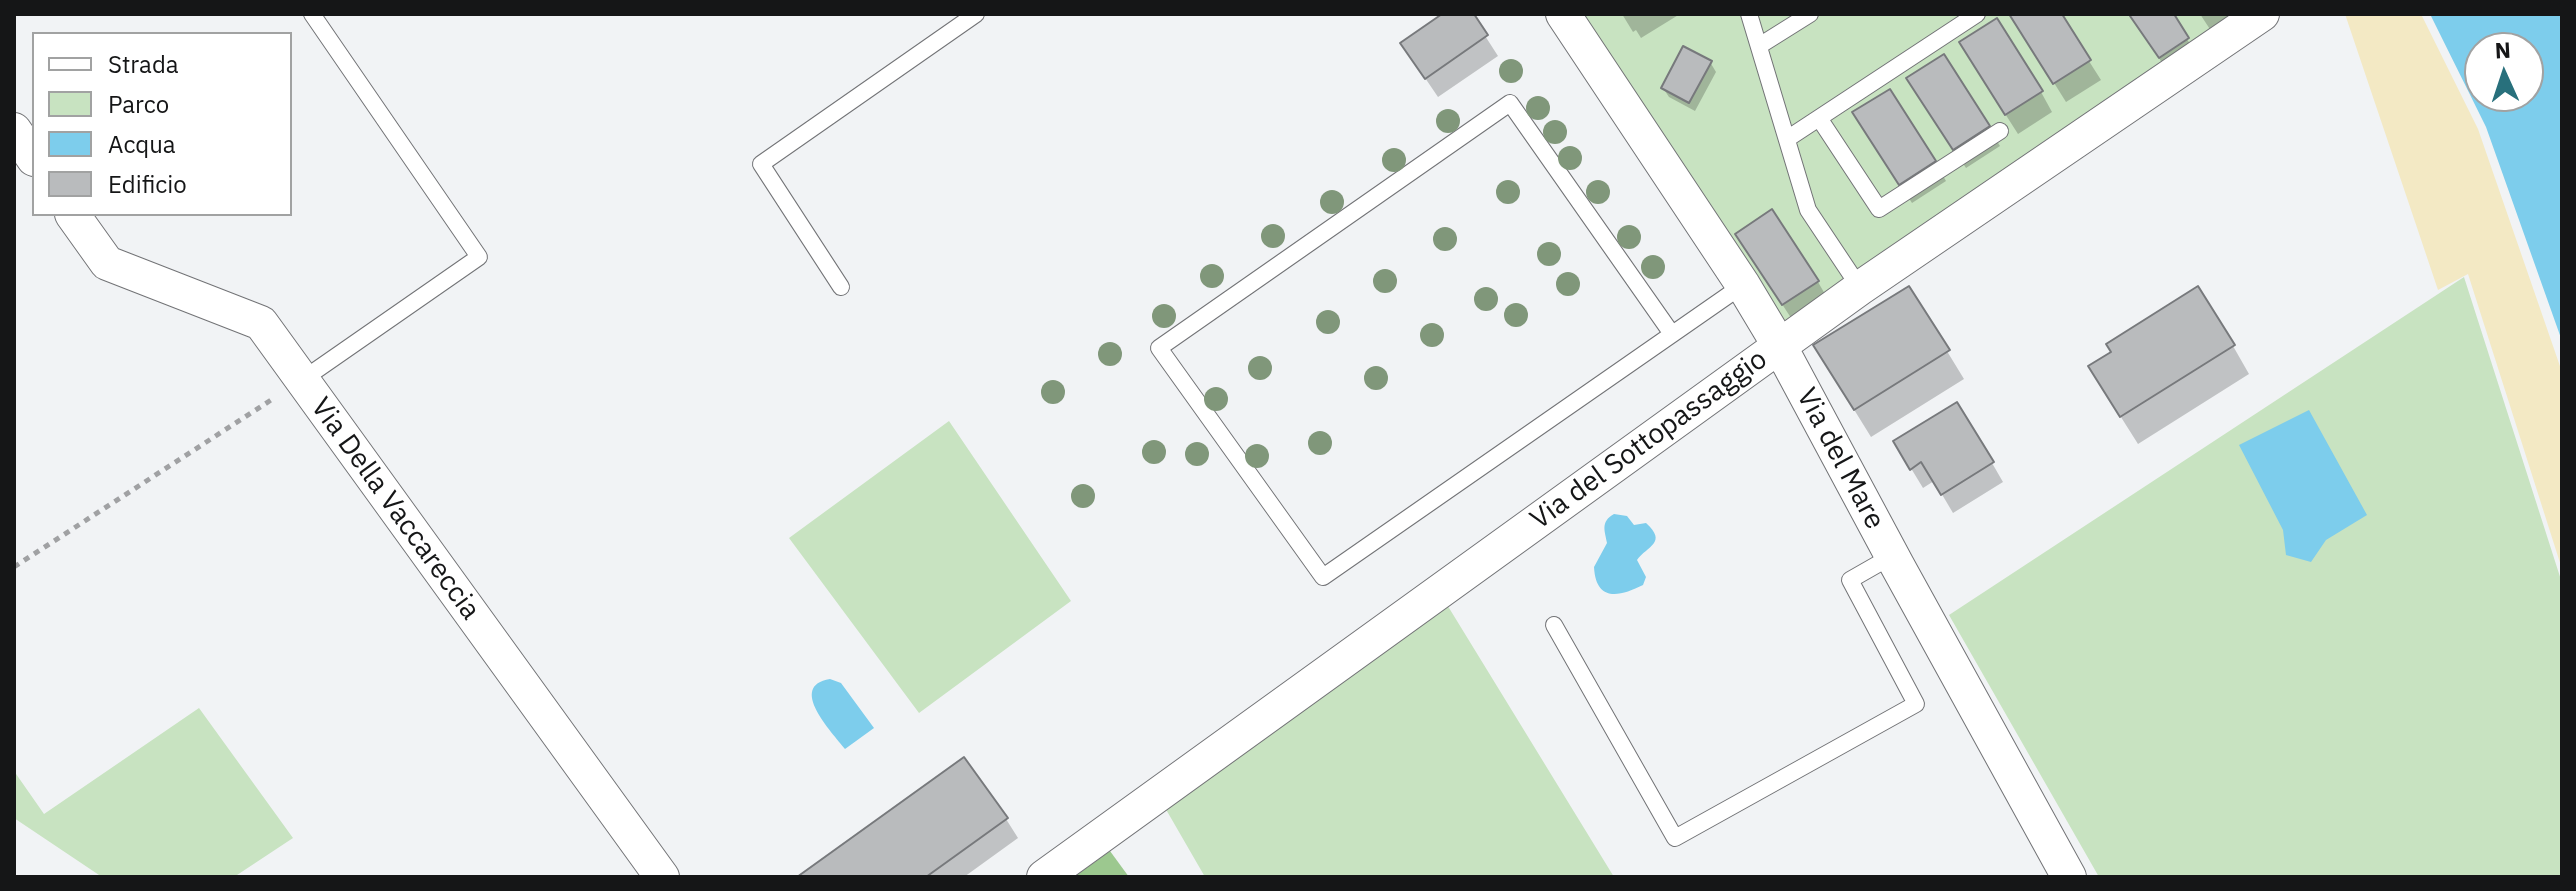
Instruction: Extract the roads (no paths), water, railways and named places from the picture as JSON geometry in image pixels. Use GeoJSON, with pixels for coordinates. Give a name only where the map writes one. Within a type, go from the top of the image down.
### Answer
{"type":"FeatureCollection","features":[{"type":"Feature","properties":{"kind":"street","name":"Via del Mare"},"geometry":{"type":"LineString","coordinates":[[1563,14],[1743,285],[1779,345],[2069,877]]}},
{"type":"Feature","properties":{"kind":"street","name":"Via del Sottopassaggio"},"geometry":{"type":"LineString","coordinates":[[1044,877],[1779,345],[2262,14]]}},
{"type":"Feature","properties":{"kind":"street"},"geometry":{"type":"LineString","coordinates":[[14,130],[32,156]]}},
{"type":"Feature","properties":{"kind":"street","name":"Via Della Vaccareccia"},"geometry":{"type":"LineString","coordinates":[[73,216],[107,263],[261,323],[662,877]]}},
{"type":"Feature","properties":{"kind":"lane"},"geometry":{"type":"LineString","coordinates":[[302,380],[479,257],[312,14]]}},
{"type":"Feature","properties":{"kind":"lane"},"geometry":{"type":"LineString","coordinates":[[841,287],[761,164],[976,14]]}},
{"type":"Feature","properties":{"kind":"lane"},"geometry":{"type":"LineString","coordinates":[[1749,14],[1808,210],[1860,288]]}},
{"type":"Feature","properties":{"kind":"lane"},"geometry":{"type":"LineString","coordinates":[[1759,46],[1810,14]]}},
{"type":"Feature","properties":{"kind":"lane"},"geometry":{"type":"LineString","coordinates":[[1787,139],[1977,14]]}},
{"type":"Feature","properties":{"kind":"lane"},"geometry":{"type":"LineString","coordinates":[[1672,334],[1510,103],[1159,348],[1323,577],[1743,285]]}},
{"type":"Feature","properties":{"kind":"lane"},"geometry":{"type":"LineString","coordinates":[[1819,118],[1879,209],[2000,131]]}},
{"type":"Feature","properties":{"kind":"lane"},"geometry":{"type":"LineString","coordinates":[[1554,625],[1675,838],[1916,704],[1850,580],[1892,556]]}},
{"type":"Feature","properties":{"kind":"water"},"geometry":{"type":"Polygon","coordinates":[[[2430,14],[2562,14],[2562,341],[2479,112],[2544,112],[2544,32],[2464,32],[2464,83],[2430,14]]]}},
{"type":"Feature","properties":{"kind":"water"},"geometry":{"type":"Polygon","coordinates":[[[2309,410],[2367,515],[2326,540],[2311,562],[2286,555],[2283,530],[2239,445],[2309,410]]]}},
{"type":"Feature","properties":{"kind":"water"},"geometry":{"type":"Polygon","coordinates":[[[1614,514],[1627,516],[1634,525],[1646,523],[1655,540],[1637,560],[1646,577],[1643,585],[1610,594],[1599,586],[1594,567],[1607,543],[1605,524],[1614,514]]]}},
{"type":"Feature","properties":{"kind":"water"},"geometry":{"type":"Polygon","coordinates":[[[830,679],[841,683],[874,728],[845,749],[823,721],[812,700],[812,690],[818,683],[830,679]]]}}]}
